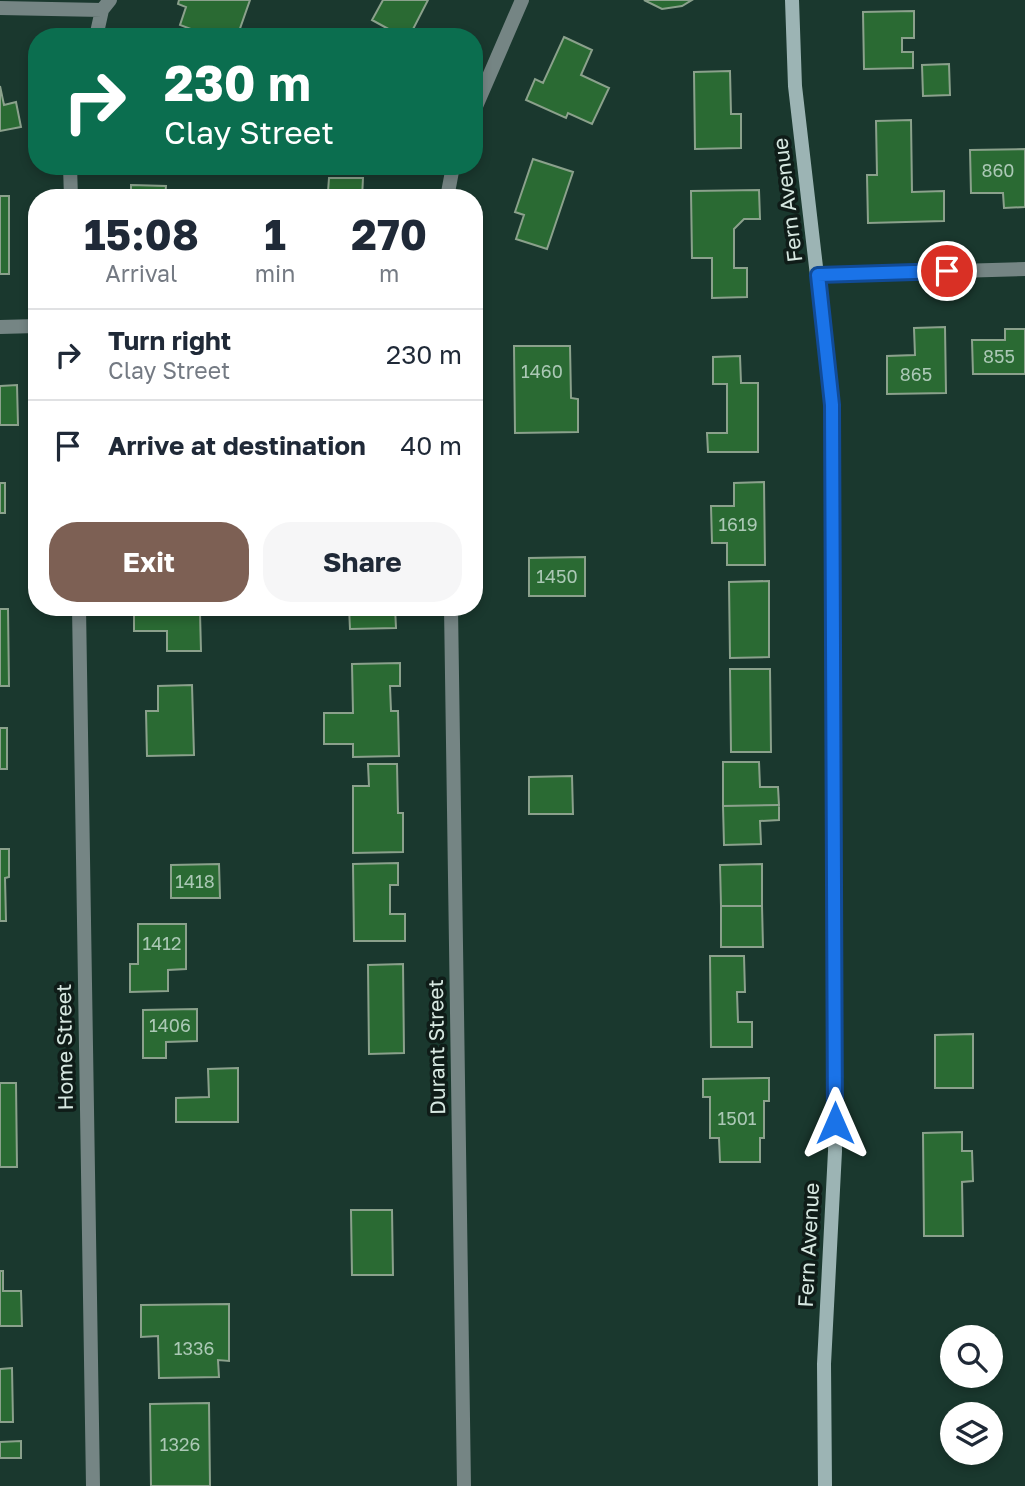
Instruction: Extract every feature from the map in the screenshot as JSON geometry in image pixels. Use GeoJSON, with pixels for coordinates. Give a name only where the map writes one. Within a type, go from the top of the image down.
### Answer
{"type":"FeatureCollection","features":[{"type":"Feature","properties":{"kind":"main road","name":"Fern Avenue"},"geometry":{"type":"LineString","coordinates":[[792,0],[795,86],[832,405],[835,1151],[824,1364],[825,1486]]}},
{"type":"Feature","properties":{"kind":"street"},"geometry":{"type":"LineString","coordinates":[[483,90],[522,0]]}},
{"type":"Feature","properties":{"kind":"street"},"geometry":{"type":"LineString","coordinates":[[0,8],[106,5],[99,28]]}},
{"type":"Feature","properties":{"kind":"street"},"geometry":{"type":"LineString","coordinates":[[818,275],[1025,269]]}},
{"type":"Feature","properties":{"kind":"street"},"geometry":{"type":"LineString","coordinates":[[0,327],[28,326]]}},
{"type":"Feature","properties":{"kind":"street","name":"Home Street"},"geometry":{"type":"LineString","coordinates":[[79,616],[93,1486]]}},
{"type":"Feature","properties":{"kind":"street","name":"Durant Street"},"geometry":{"type":"LineString","coordinates":[[451,616],[464,1486]]}},
{"type":"Feature","properties":{"kind":"building"},"geometry":{"type":"Polygon","coordinates":[[[179,0],[250,0],[240,28],[188,28],[180,25],[186,7],[178,4],[179,0]]]}},
{"type":"Feature","properties":{"kind":"building"},"geometry":{"type":"Polygon","coordinates":[[[383,0],[428,0],[414,28],[387,28],[372,20],[383,0]]]}},
{"type":"Feature","properties":{"kind":"building"},"geometry":{"type":"Polygon","coordinates":[[[644,0],[692,0],[682,6],[662,9],[644,0]]]}},
{"type":"Feature","properties":{"kind":"building"},"geometry":{"type":"Polygon","coordinates":[[[914,11],[914,38],[902,38],[902,52],[913,52],[913,68],[864,69],[863,12],[914,11]]]}},
{"type":"Feature","properties":{"kind":"building"},"geometry":{"type":"Polygon","coordinates":[[[564,37],[592,50],[581,75],[609,88],[592,124],[568,113],[566,118],[526,100],[535,79],[543,83],[564,37]]]}},
{"type":"Feature","properties":{"kind":"building"},"geometry":{"type":"Polygon","coordinates":[[[949,64],[950,95],[923,96],[922,65],[949,64]]]}},
{"type":"Feature","properties":{"kind":"building"},"geometry":{"type":"Polygon","coordinates":[[[730,71],[731,114],[741,114],[741,148],[695,149],[694,72],[730,71]]]}},
{"type":"Feature","properties":{"kind":"building"},"geometry":{"type":"Polygon","coordinates":[[[0,86],[4,105],[16,102],[21,127],[0,131],[0,86]]]}},
{"type":"Feature","properties":{"kind":"building"},"geometry":{"type":"Polygon","coordinates":[[[911,120],[912,192],[944,191],[944,221],[868,223],[867,175],[877,175],[876,121],[911,120]]]}},
{"type":"Feature","properties":{"kind":"building"},"geometry":{"type":"Polygon","coordinates":[[[1025,149],[1025,207],[1004,208],[1003,193],[971,193],[970,150],[1025,149]]]}},
{"type":"Feature","properties":{"kind":"building"},"geometry":{"type":"Polygon","coordinates":[[[533,159],[573,172],[547,249],[516,239],[524,215],[515,212],[533,159]]]}},
{"type":"Feature","properties":{"kind":"building"},"geometry":{"type":"Polygon","coordinates":[[[329,178],[363,178],[362,189],[328,189],[329,178]]]}},
{"type":"Feature","properties":{"kind":"building"},"geometry":{"type":"Polygon","coordinates":[[[131,185],[166,186],[166,189],[131,189],[131,185]]]}},
{"type":"Feature","properties":{"kind":"building"},"geometry":{"type":"Polygon","coordinates":[[[759,190],[760,219],[744,219],[734,229],[734,268],[747,268],[747,297],[712,298],[712,258],[692,258],[691,191],[759,190]]]}},
{"type":"Feature","properties":{"kind":"building"},"geometry":{"type":"Polygon","coordinates":[[[0,196],[9,196],[9,274],[0,274],[0,196]]]}},
{"type":"Feature","properties":{"kind":"building"},"geometry":{"type":"Polygon","coordinates":[[[945,327],[946,393],[887,394],[887,356],[915,355],[914,328],[945,327]]]}},
{"type":"Feature","properties":{"kind":"building"},"geometry":{"type":"Polygon","coordinates":[[[1005,329],[1025,329],[1025,374],[973,374],[972,340],[1005,340],[1005,329]]]}},
{"type":"Feature","properties":{"kind":"building"},"geometry":{"type":"Polygon","coordinates":[[[514,346],[570,346],[571,398],[578,399],[578,432],[515,433],[514,346]]]}},
{"type":"Feature","properties":{"kind":"building"},"geometry":{"type":"Polygon","coordinates":[[[740,356],[741,383],[758,383],[758,452],[708,452],[707,433],[727,433],[727,384],[713,384],[713,357],[740,356]]]}},
{"type":"Feature","properties":{"kind":"building"},"geometry":{"type":"Polygon","coordinates":[[[17,385],[18,425],[0,425],[0,386],[17,385]]]}},
{"type":"Feature","properties":{"kind":"building"},"geometry":{"type":"Polygon","coordinates":[[[764,482],[765,565],[727,565],[727,543],[712,543],[711,506],[734,506],[734,483],[764,482]]]}},
{"type":"Feature","properties":{"kind":"building"},"geometry":{"type":"Polygon","coordinates":[[[0,483],[5,483],[5,513],[0,513],[0,483]]]}},
{"type":"Feature","properties":{"kind":"building"},"geometry":{"type":"Polygon","coordinates":[[[585,557],[585,596],[529,596],[529,558],[585,557]]]}},
{"type":"Feature","properties":{"kind":"building"},"geometry":{"type":"Polygon","coordinates":[[[769,581],[769,657],[730,658],[729,582],[769,581]]]}},
{"type":"Feature","properties":{"kind":"building"},"geometry":{"type":"Polygon","coordinates":[[[0,609],[8,609],[9,686],[0,686],[0,609]]]}},
{"type":"Feature","properties":{"kind":"building"},"geometry":{"type":"Polygon","coordinates":[[[134,616],[200,616],[201,651],[167,651],[167,631],[134,631],[134,616]]]}},
{"type":"Feature","properties":{"kind":"building"},"geometry":{"type":"Polygon","coordinates":[[[349,616],[395,616],[396,628],[350,629],[349,616]]]}},
{"type":"Feature","properties":{"kind":"building"},"geometry":{"type":"Polygon","coordinates":[[[400,663],[400,686],[390,686],[391,711],[398,711],[399,756],[353,757],[353,744],[324,744],[324,713],[353,713],[352,664],[400,663]]]}},
{"type":"Feature","properties":{"kind":"building"},"geometry":{"type":"Polygon","coordinates":[[[730,669],[770,669],[771,752],[731,752],[730,669]]]}},
{"type":"Feature","properties":{"kind":"building"},"geometry":{"type":"Polygon","coordinates":[[[192,685],[194,755],[147,756],[146,711],[158,711],[158,686],[192,685]]]}},
{"type":"Feature","properties":{"kind":"building"},"geometry":{"type":"Polygon","coordinates":[[[0,728],[7,728],[7,769],[0,769],[0,728]]]}},
{"type":"Feature","properties":{"kind":"building"},"geometry":{"type":"Polygon","coordinates":[[[723,762],[759,762],[760,787],[778,787],[779,805],[723,806],[723,762]]]}},
{"type":"Feature","properties":{"kind":"building"},"geometry":{"type":"Polygon","coordinates":[[[368,764],[397,764],[398,813],[403,813],[403,852],[353,853],[353,786],[369,786],[368,764]]]}},
{"type":"Feature","properties":{"kind":"building"},"geometry":{"type":"Polygon","coordinates":[[[572,776],[573,814],[529,814],[529,777],[572,776]]]}},
{"type":"Feature","properties":{"kind":"building"},"geometry":{"type":"Polygon","coordinates":[[[779,805],[779,820],[760,821],[761,844],[724,845],[723,806],[779,805]]]}},
{"type":"Feature","properties":{"kind":"building"},"geometry":{"type":"Polygon","coordinates":[[[0,849],[9,849],[9,877],[5,878],[6,921],[0,921],[0,849]]]}},
{"type":"Feature","properties":{"kind":"building"},"geometry":{"type":"Polygon","coordinates":[[[398,863],[398,885],[390,885],[390,914],[405,914],[405,941],[354,941],[353,864],[398,863]]]}},
{"type":"Feature","properties":{"kind":"building"},"geometry":{"type":"Polygon","coordinates":[[[219,864],[220,898],[171,898],[171,865],[219,864]]]}},
{"type":"Feature","properties":{"kind":"building"},"geometry":{"type":"Polygon","coordinates":[[[762,864],[762,906],[721,906],[720,865],[762,864]]]}},
{"type":"Feature","properties":{"kind":"building"},"geometry":{"type":"Polygon","coordinates":[[[721,906],[762,906],[763,947],[721,947],[721,906]]]}},
{"type":"Feature","properties":{"kind":"building"},"geometry":{"type":"Polygon","coordinates":[[[138,924],[186,924],[186,969],[168,970],[168,991],[130,992],[130,964],[138,964],[138,924]]]}},
{"type":"Feature","properties":{"kind":"building"},"geometry":{"type":"Polygon","coordinates":[[[710,956],[744,956],[745,992],[737,992],[738,1022],[752,1022],[752,1047],[711,1047],[710,956]]]}},
{"type":"Feature","properties":{"kind":"building"},"geometry":{"type":"Polygon","coordinates":[[[403,964],[404,1053],[369,1054],[368,965],[403,964]]]}},
{"type":"Feature","properties":{"kind":"building"},"geometry":{"type":"Polygon","coordinates":[[[197,1009],[197,1041],[166,1042],[166,1058],[143,1058],[143,1010],[197,1009]]]}},
{"type":"Feature","properties":{"kind":"building"},"geometry":{"type":"Polygon","coordinates":[[[973,1034],[973,1088],[935,1088],[935,1035],[973,1034]]]}},
{"type":"Feature","properties":{"kind":"building"},"geometry":{"type":"Polygon","coordinates":[[[238,1068],[238,1122],[176,1122],[176,1098],[209,1097],[208,1069],[238,1068]]]}},
{"type":"Feature","properties":{"kind":"building"},"geometry":{"type":"Polygon","coordinates":[[[769,1078],[769,1101],[764,1101],[764,1138],[760,1138],[760,1162],[720,1162],[719,1138],[710,1138],[710,1097],[703,1097],[703,1079],[769,1078]]]}},
{"type":"Feature","properties":{"kind":"building"},"geometry":{"type":"Polygon","coordinates":[[[0,1083],[16,1083],[17,1167],[0,1167],[0,1083]]]}},
{"type":"Feature","properties":{"kind":"building"},"geometry":{"type":"Polygon","coordinates":[[[962,1132],[962,1151],[972,1151],[973,1181],[962,1182],[963,1236],[924,1236],[923,1133],[962,1132]]]}},
{"type":"Feature","properties":{"kind":"building"},"geometry":{"type":"Polygon","coordinates":[[[351,1210],[392,1210],[393,1275],[352,1275],[351,1210]]]}},
{"type":"Feature","properties":{"kind":"building"},"geometry":{"type":"Polygon","coordinates":[[[0,1271],[3,1271],[3,1291],[21,1291],[22,1326],[0,1326],[0,1271]]]}},
{"type":"Feature","properties":{"kind":"building"},"geometry":{"type":"Polygon","coordinates":[[[229,1304],[229,1361],[218,1360],[219,1377],[159,1378],[158,1336],[141,1337],[141,1305],[229,1304]]]}},
{"type":"Feature","properties":{"kind":"building"},"geometry":{"type":"Polygon","coordinates":[[[12,1368],[13,1422],[0,1422],[0,1369],[12,1368]]]}},
{"type":"Feature","properties":{"kind":"building"},"geometry":{"type":"Polygon","coordinates":[[[209,1403],[210,1486],[151,1486],[150,1404],[209,1403]]]}},
{"type":"Feature","properties":{"kind":"building"},"geometry":{"type":"Polygon","coordinates":[[[21,1441],[21,1458],[0,1458],[0,1442],[21,1441]]]}},
{"type":"Feature","properties":{"kind":"route"},"geometry":{"type":"LineString","coordinates":[[835,1123],[832,405],[818,275],[947,271]]}}]}
